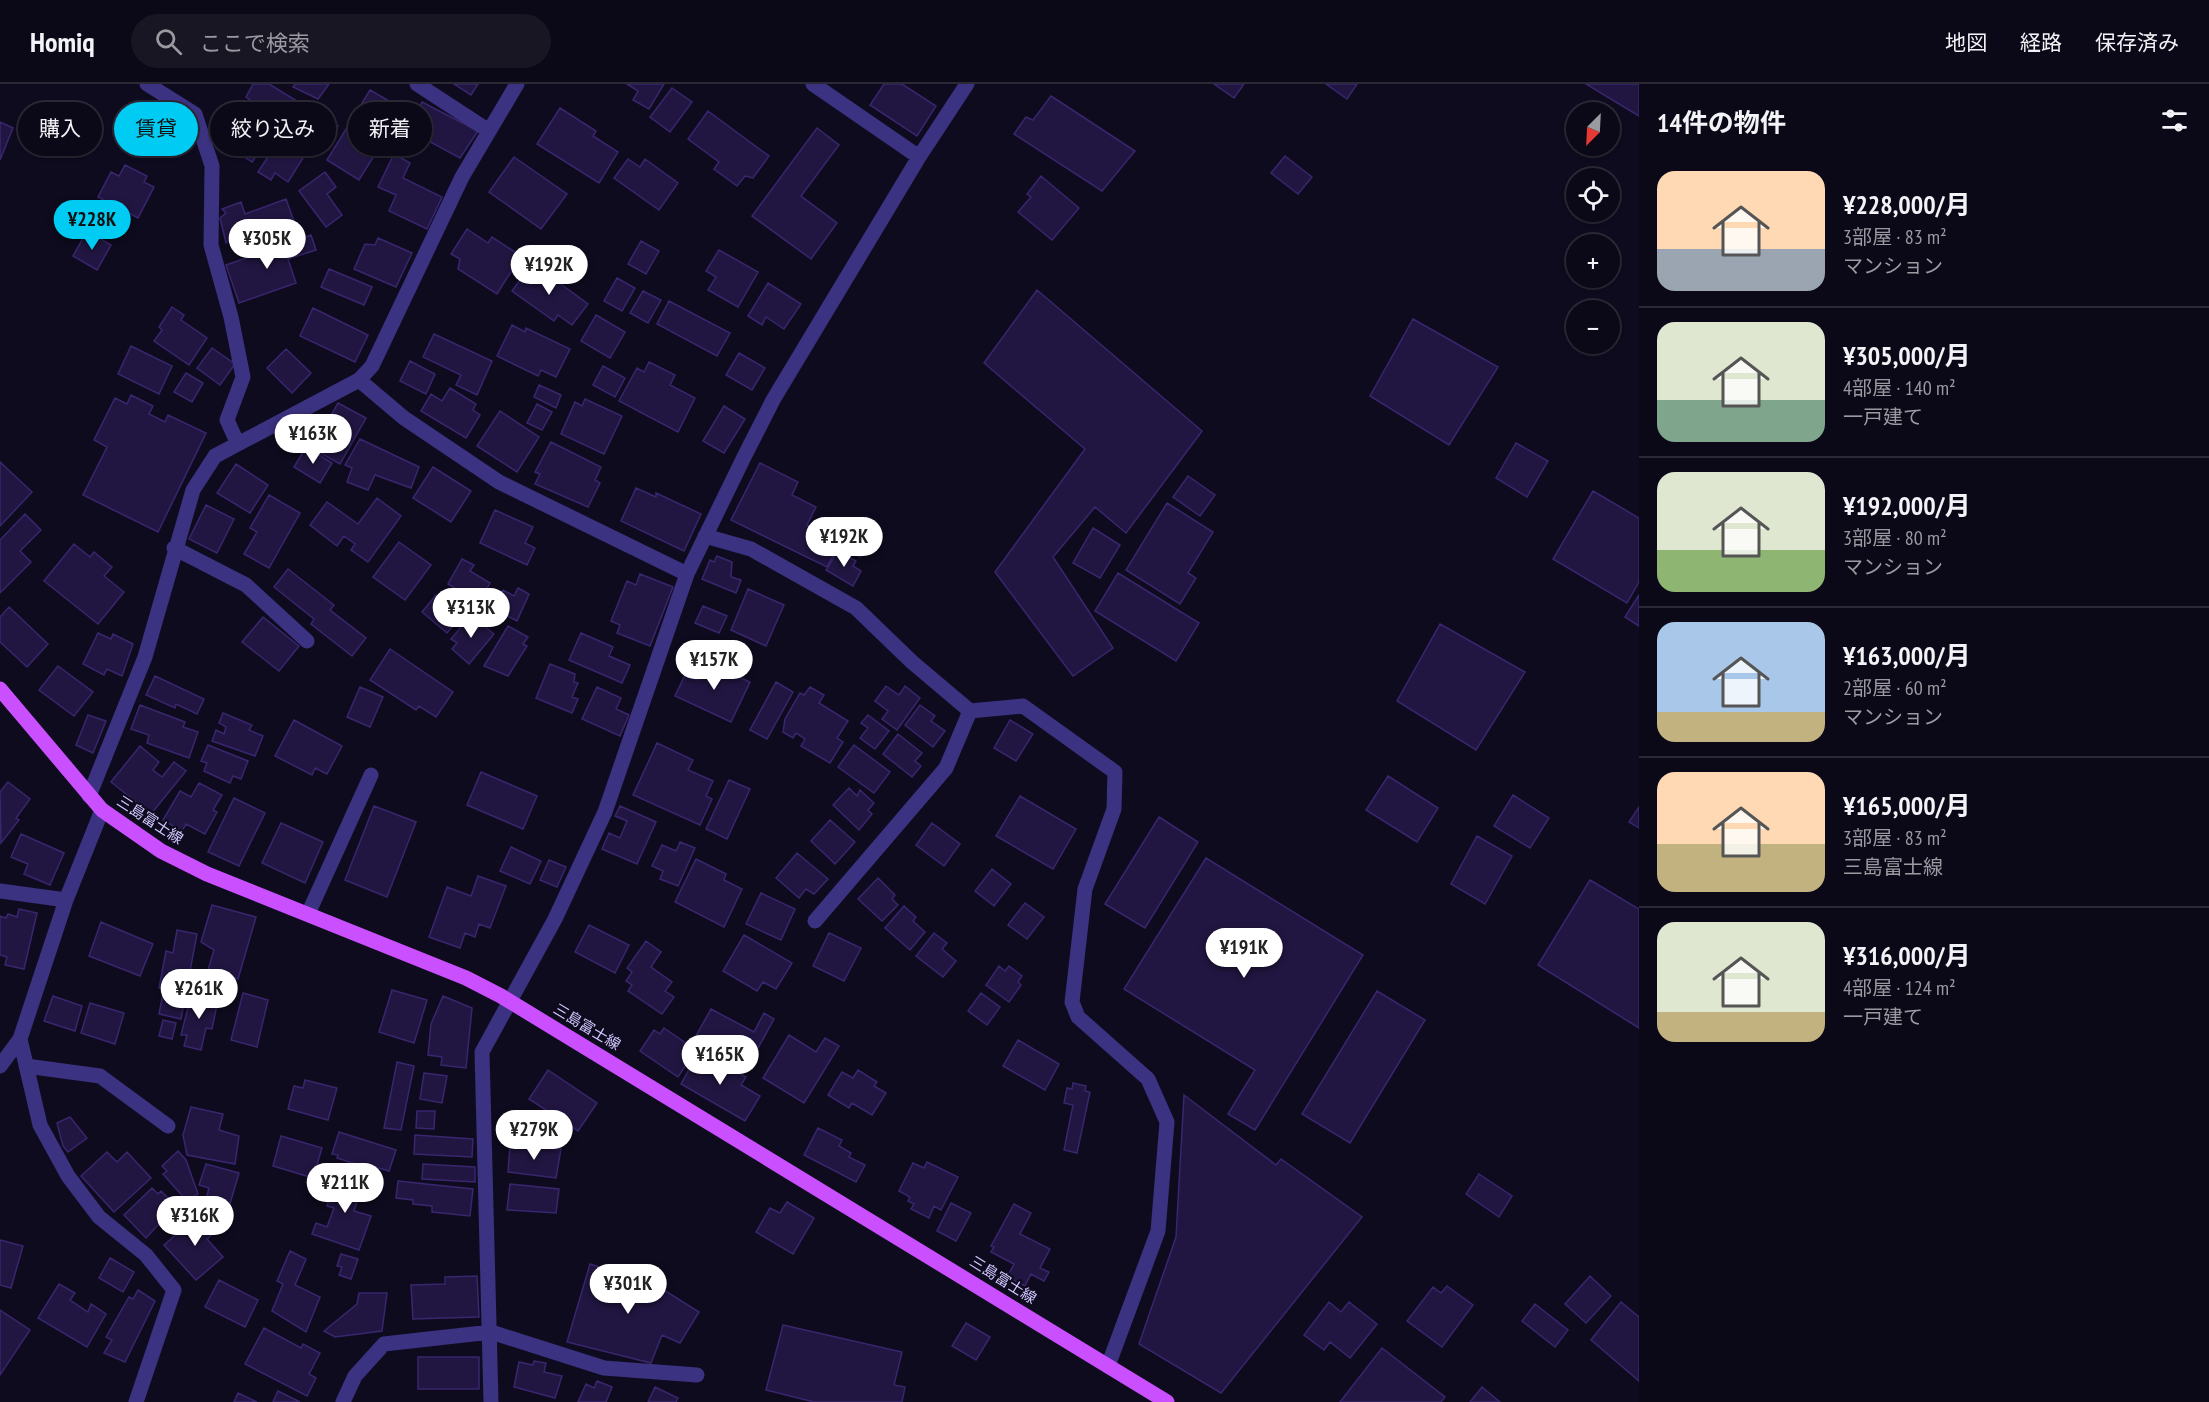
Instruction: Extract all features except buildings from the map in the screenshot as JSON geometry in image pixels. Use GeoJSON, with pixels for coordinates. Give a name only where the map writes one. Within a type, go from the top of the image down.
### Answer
{"type":"FeatureCollection","features":[{"type":"Feature","properties":{"kind":"main road","name":"三島富士線"},"geometry":{"type":"LineString","coordinates":[[0,689],[102,810],[161,851],[207,874],[466,978],[508,1001],[1167,1402]]}},
{"type":"Feature","properties":{"kind":"street"},"geometry":{"type":"LineString","coordinates":[[147,84],[195,114],[212,166],[211,245],[231,317],[243,377],[227,420],[237,442]]}},
{"type":"Feature","properties":{"kind":"street"},"geometry":{"type":"LineString","coordinates":[[417,84],[489,130]]}},
{"type":"Feature","properties":{"kind":"street"},"geometry":{"type":"LineString","coordinates":[[89,796],[145,657],[174,548],[193,490],[215,456],[237,442],[359,380],[372,366],[462,177],[517,84]]}},
{"type":"Feature","properties":{"kind":"street"},"geometry":{"type":"LineString","coordinates":[[813,84],[918,157]]}},
{"type":"Feature","properties":{"kind":"street"},"geometry":{"type":"LineString","coordinates":[[491,1402],[482,1052],[555,919],[605,812],[687,574],[773,400],[918,157],[967,84]]}},
{"type":"Feature","properties":{"kind":"street"},"geometry":{"type":"LineString","coordinates":[[359,380],[404,418],[499,482],[687,574]]}},
{"type":"Feature","properties":{"kind":"street"},"geometry":{"type":"LineString","coordinates":[[705,536],[751,549],[856,608],[912,662],[970,711],[1023,706],[1115,772],[1114,809],[1084,889],[1072,1002],[1078,1017],[1148,1079],[1167,1122],[1158,1231],[1108,1366]]}},
{"type":"Feature","properties":{"kind":"street"},"geometry":{"type":"LineString","coordinates":[[174,548],[246,585],[307,641]]}},
{"type":"Feature","properties":{"kind":"street"},"geometry":{"type":"LineString","coordinates":[[815,921],[946,768],[970,711]]}},
{"type":"Feature","properties":{"kind":"street"},"geometry":{"type":"LineString","coordinates":[[308,914],[371,775]]}},
{"type":"Feature","properties":{"kind":"street"},"geometry":{"type":"LineString","coordinates":[[0,1066],[20,1039],[66,900],[102,810]]}},
{"type":"Feature","properties":{"kind":"street"},"geometry":{"type":"LineString","coordinates":[[0,891],[66,900]]}},
{"type":"Feature","properties":{"kind":"street"},"geometry":{"type":"LineString","coordinates":[[20,1039],[40,1125],[68,1176],[99,1217],[146,1255],[174,1290],[136,1402]]}},
{"type":"Feature","properties":{"kind":"street"},"geometry":{"type":"LineString","coordinates":[[26,1066],[100,1076],[168,1126]]}},
{"type":"Feature","properties":{"kind":"street"},"geometry":{"type":"LineString","coordinates":[[343,1402],[356,1376],[384,1344],[491,1332],[604,1368],[697,1375]]}}]}
